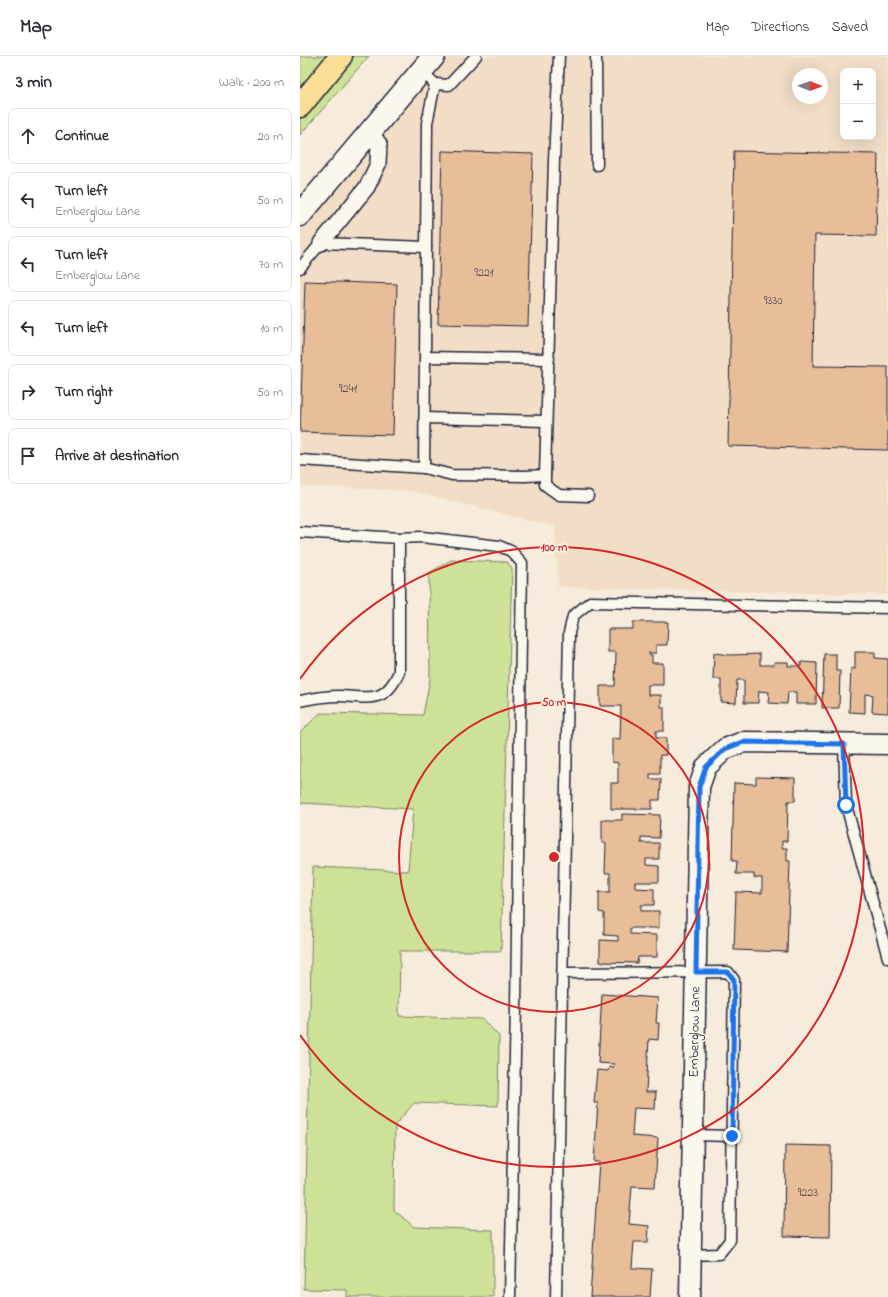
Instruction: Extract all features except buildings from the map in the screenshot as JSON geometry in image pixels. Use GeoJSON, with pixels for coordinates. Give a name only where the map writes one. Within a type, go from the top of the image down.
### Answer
{"type":"FeatureCollection","features":[{"type":"Feature","properties":{"kind":"highway"},"geometry":{"type":"LineString","coordinates":[[300,106],[341,56]]}},
{"type":"Feature","properties":{"kind":"main road"},"geometry":{"type":"LineString","coordinates":[[300,215],[370,131],[430,70]]}},
{"type":"Feature","properties":{"kind":"street"},"geometry":{"type":"LineString","coordinates":[[321,243],[367,187],[378,164],[379,144],[370,131]]}},
{"type":"Feature","properties":{"kind":"street","name":"Emberglow Lane"},"geometry":{"type":"LineString","coordinates":[[690,1297],[699,787],[706,767],[725,749],[743,742],[888,744]]}},
{"type":"Feature","properties":{"kind":"lane"},"geometry":{"type":"LineString","coordinates":[[430,70],[449,85],[476,56]]}},
{"type":"Feature","properties":{"kind":"lane"},"geometry":{"type":"LineString","coordinates":[[559,56],[554,168],[545,484],[559,495],[588,496]]}},
{"type":"Feature","properties":{"kind":"lane"},"geometry":{"type":"LineString","coordinates":[[596,56],[597,165]]}},
{"type":"Feature","properties":{"kind":"lane"},"geometry":{"type":"LineString","coordinates":[[424,468],[427,123],[430,70]]}},
{"type":"Feature","properties":{"kind":"lane"},"geometry":{"type":"LineString","coordinates":[[300,268],[321,243],[426,247]]}},
{"type":"Feature","properties":{"kind":"lane"},"geometry":{"type":"LineString","coordinates":[[426,357],[549,359]]}},
{"type":"Feature","properties":{"kind":"lane"},"geometry":{"type":"LineString","coordinates":[[425,418],[546,421]]}},
{"type":"Feature","properties":{"kind":"lane"},"geometry":{"type":"LineString","coordinates":[[300,460],[424,468],[452,475],[545,475]]}},
{"type":"Feature","properties":{"kind":"lane"},"geometry":{"type":"LineString","coordinates":[[300,532],[399,538],[422,537],[499,546],[511,551],[522,563],[516,1006],[510,1297]]}},
{"type":"Feature","properties":{"kind":"lane"},"geometry":{"type":"LineString","coordinates":[[300,701],[314,698],[341,696],[367,697],[380,695],[392,686],[399,672],[399,538]]}},
{"type":"Feature","properties":{"kind":"lane"},"geometry":{"type":"LineString","coordinates":[[556,1297],[569,632],[573,616],[590,602],[888,608]]}},
{"type":"Feature","properties":{"kind":"lane"},"geometry":{"type":"LineString","coordinates":[[844,744],[846,805],[888,958]]}},
{"type":"Feature","properties":{"kind":"lane"},"geometry":{"type":"LineString","coordinates":[[563,972],[728,972],[734,980],[730,1240],[719,1254],[691,1255]]}},
{"type":"Feature","properties":{"kind":"lane"},"geometry":{"type":"LineString","coordinates":[[693,1135],[732,1136]]}},
{"type":"Feature","properties":{"kind":"shaded area"},"geometry":{"type":"Polygon","coordinates":[[[433,56],[888,56],[888,595],[558,587],[555,527],[411,491],[300,486],[300,198],[433,56]]]}},
{"type":"Feature","properties":{"kind":"green space"},"geometry":{"type":"Polygon","coordinates":[[[300,56],[369,56],[300,135],[300,56]]]}},
{"type":"Feature","properties":{"kind":"green space"},"geometry":{"type":"Polygon","coordinates":[[[451,560],[507,562],[512,568],[501,951],[400,951],[399,1016],[482,1019],[499,1036],[498,1106],[414,1103],[395,1125],[394,1210],[414,1227],[493,1230],[493,1297],[347,1297],[347,1290],[304,1289],[313,867],[408,871],[413,809],[300,803],[300,733],[320,713],[423,715],[430,679],[429,573],[451,560]]]}},
{"type":"Feature","properties":{"kind":"route"},"geometry":{"type":"LineString","coordinates":[[732,1136],[734,980],[728,972],[696,972],[699,787],[706,767],[725,749],[743,742],[844,744],[846,805]]}}]}
